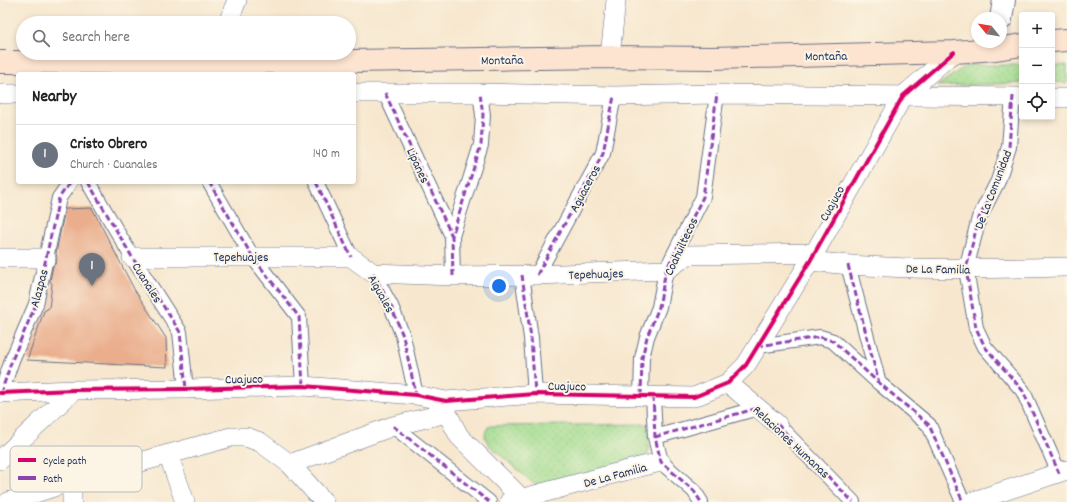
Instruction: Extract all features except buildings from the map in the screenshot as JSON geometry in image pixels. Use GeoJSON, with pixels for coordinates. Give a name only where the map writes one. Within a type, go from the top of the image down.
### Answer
{"type":"FeatureCollection","features":[{"type":"Feature","properties":{"kind":"main road"},"geometry":{"type":"LineString","coordinates":[[1055,41],[1067,40]]}},
{"type":"Feature","properties":{"kind":"main road","name":"Montaña"},"geometry":{"type":"LineString","coordinates":[[1007,46],[1019,45]]}},
{"type":"Feature","properties":{"kind":"main road","name":"Montaña"},"geometry":{"type":"LineString","coordinates":[[356,58],[712,58],[954,52],[983,48]]}},
{"type":"Feature","properties":{"kind":"main road","name":"Montaña"},"geometry":{"type":"LineString","coordinates":[[0,62],[146,69],[203,60]]}},
{"type":"Feature","properties":{"kind":"street"},"geometry":{"type":"LineString","coordinates":[[231,16],[237,0]]}},
{"type":"Feature","properties":{"kind":"street"},"geometry":{"type":"LineString","coordinates":[[610,57],[616,0]]}},
{"type":"Feature","properties":{"kind":"street"},"geometry":{"type":"LineString","coordinates":[[1002,12],[1004,0]]}},
{"type":"Feature","properties":{"kind":"street","name":"Cuajuco"},"geometry":{"type":"LineString","coordinates":[[1,393],[74,390],[302,386],[416,395],[446,407],[535,394],[694,397],[709,392],[728,383],[746,365],[812,257],[903,96],[954,52]]}},
{"type":"Feature","properties":{"kind":"street"},"geometry":{"type":"LineString","coordinates":[[356,93],[480,93],[614,96],[717,94],[1017,96]]}},
{"type":"Feature","properties":{"kind":"street","name":"Lipanes"},"geometry":{"type":"LineString","coordinates":[[385,93],[452,236]]}},
{"type":"Feature","properties":{"kind":"street","name":"Lipanes"},"geometry":{"type":"LineString","coordinates":[[452,276],[452,236],[481,145],[483,115],[480,93]]}},
{"type":"Feature","properties":{"kind":"street"},"geometry":{"type":"LineString","coordinates":[[0,94],[16,94]]}},
{"type":"Feature","properties":{"kind":"street","name":"Coahuiltecos"},"geometry":{"type":"LineString","coordinates":[[661,462],[647,396],[642,358],[647,337],[658,308],[666,270],[703,197],[717,94]]}},
{"type":"Feature","properties":{"kind":"street","name":"Aguaceros"},"geometry":{"type":"LineString","coordinates":[[530,275],[603,153],[614,96]]}},
{"type":"Feature","properties":{"kind":"street","name":"De La Comunidad"},"geometry":{"type":"LineString","coordinates":[[1017,96],[1009,147],[998,180],[979,218],[966,269],[976,328],[985,347],[1023,391],[1063,471]]}},
{"type":"Feature","properties":{"kind":"street"},"geometry":{"type":"LineString","coordinates":[[1055,98],[1067,98]]}},
{"type":"Feature","properties":{"kind":"street","name":"Alazpas"},"geometry":{"type":"LineString","coordinates":[[1,393],[12,360],[36,304],[60,198],[69,184]]}},
{"type":"Feature","properties":{"kind":"street","name":"Cuanales"},"geometry":{"type":"LineString","coordinates":[[89,184],[132,257],[180,332],[186,389]]}},
{"type":"Feature","properties":{"kind":"street"},"geometry":{"type":"LineString","coordinates":[[211,184],[252,256],[299,317],[302,386]]}},
{"type":"Feature","properties":{"kind":"street","name":"Aiguales"},"geometry":{"type":"LineString","coordinates":[[317,184],[330,215],[351,257],[373,273],[391,306],[403,336],[416,395]]}},
{"type":"Feature","properties":{"kind":"street"},"geometry":{"type":"LineString","coordinates":[[666,270],[688,255],[812,257]]}},
{"type":"Feature","properties":{"kind":"street","name":"Tepehuajes"},"geometry":{"type":"LineString","coordinates":[[132,257],[351,257]]}},
{"type":"Feature","properties":{"kind":"street","name":"De La Familia"},"geometry":{"type":"LineString","coordinates":[[812,257],[848,265],[966,269],[1067,267]]}},
{"type":"Feature","properties":{"kind":"street"},"geometry":{"type":"LineString","coordinates":[[0,258],[46,258]]}},
{"type":"Feature","properties":{"kind":"street"},"geometry":{"type":"LineString","coordinates":[[848,265],[879,383]]}},
{"type":"Feature","properties":{"kind":"street","name":"Tepehuajes"},"geometry":{"type":"LineString","coordinates":[[373,273],[452,276],[666,270]]}},
{"type":"Feature","properties":{"kind":"street"},"geometry":{"type":"LineString","coordinates":[[530,275],[535,394]]}},
{"type":"Feature","properties":{"kind":"street"},"geometry":{"type":"LineString","coordinates":[[758,346],[820,337],[832,341],[928,425],[963,502]]}},
{"type":"Feature","properties":{"kind":"street","name":"Relaciones Humanas"},"geometry":{"type":"LineString","coordinates":[[728,383],[777,424],[853,502]]}},
{"type":"Feature","properties":{"kind":"street"},"geometry":{"type":"LineString","coordinates":[[15,446],[74,390]]}},
{"type":"Feature","properties":{"kind":"street"},"geometry":{"type":"LineString","coordinates":[[290,464],[446,407],[459,436],[519,501]]}},
{"type":"Feature","properties":{"kind":"street"},"geometry":{"type":"LineString","coordinates":[[655,437],[758,408]]}},
{"type":"Feature","properties":{"kind":"street"},"geometry":{"type":"LineString","coordinates":[[392,426],[489,502]]}},
{"type":"Feature","properties":{"kind":"street"},"geometry":{"type":"LineString","coordinates":[[142,461],[232,437],[246,437],[260,442],[290,464],[324,502]]}},
{"type":"Feature","properties":{"kind":"street"},"geometry":{"type":"LineString","coordinates":[[0,460],[10,451]]}},
{"type":"Feature","properties":{"kind":"street"},"geometry":{"type":"LineString","coordinates":[[168,454],[185,502]]}},
{"type":"Feature","properties":{"kind":"street"},"geometry":{"type":"LineString","coordinates":[[661,462],[694,492],[701,502]]}},
{"type":"Feature","properties":{"kind":"street","name":"De La Familia"},"geometry":{"type":"LineString","coordinates":[[519,501],[661,462]]}},
{"type":"Feature","properties":{"kind":"street"},"geometry":{"type":"LineString","coordinates":[[971,502],[1063,471]]}},
{"type":"Feature","properties":{"kind":"street"},"geometry":{"type":"LineString","coordinates":[[8,502],[38,492]]}},
{"type":"Feature","properties":{"kind":"green space"},"geometry":{"type":"Polygon","coordinates":[[[967,65],[1019,65],[1019,83],[937,86],[967,65]]]}},
{"type":"Feature","properties":{"kind":"green space"},"geometry":{"type":"Polygon","coordinates":[[[1055,65],[1067,65],[1067,83],[1055,82],[1055,65]]]}},
{"type":"Feature","properties":{"kind":"green space"},"geometry":{"type":"Polygon","coordinates":[[[649,424],[648,459],[541,490],[490,446],[486,441],[485,436],[489,426],[649,424]]]}},
{"type":"Feature","properties":{"kind":"marked path"},"geometry":{"type":"LineString","coordinates":[[385,93],[452,236]]}},
{"type":"Feature","properties":{"kind":"marked path"},"geometry":{"type":"LineString","coordinates":[[453,276],[452,236],[481,145],[483,115],[480,93]]}},
{"type":"Feature","properties":{"kind":"marked path"},"geometry":{"type":"LineString","coordinates":[[641,396],[642,358],[647,337],[659,307],[666,270],[703,197],[717,94]]}},
{"type":"Feature","properties":{"kind":"marked path"},"geometry":{"type":"LineString","coordinates":[[537,275],[603,153],[614,96]]}},
{"type":"Feature","properties":{"kind":"marked path"},"geometry":{"type":"LineString","coordinates":[[1013,96],[1009,147],[998,181],[979,218],[966,269],[976,328],[985,347],[1023,391],[1059,473]]}},
{"type":"Feature","properties":{"kind":"marked path"},"geometry":{"type":"LineString","coordinates":[[1,393],[12,360],[36,304],[59,198],[69,184]]}},
{"type":"Feature","properties":{"kind":"marked path"},"geometry":{"type":"LineString","coordinates":[[89,184],[132,257],[180,332],[186,389]]}},
{"type":"Feature","properties":{"kind":"marked path"},"geometry":{"type":"LineString","coordinates":[[210,184],[252,256],[299,317],[303,386]]}},
{"type":"Feature","properties":{"kind":"marked path"},"geometry":{"type":"LineString","coordinates":[[317,184],[351,257]]}},
{"type":"Feature","properties":{"kind":"marked path"},"geometry":{"type":"LineString","coordinates":[[848,265],[879,383]]}},
{"type":"Feature","properties":{"kind":"marked path"},"geometry":{"type":"LineString","coordinates":[[373,273],[391,306],[403,336],[416,395]]}},
{"type":"Feature","properties":{"kind":"marked path"},"geometry":{"type":"LineString","coordinates":[[522,275],[531,338],[535,394]]}},
{"type":"Feature","properties":{"kind":"marked path"},"geometry":{"type":"LineString","coordinates":[[758,346],[820,337],[833,341],[879,383],[929,425],[963,502]]}},
{"type":"Feature","properties":{"kind":"marked path"},"geometry":{"type":"LineString","coordinates":[[653,396],[655,437],[661,462],[694,491],[701,502]]}},
{"type":"Feature","properties":{"kind":"marked path"},"geometry":{"type":"LineString","coordinates":[[655,437],[758,408]]}},
{"type":"Feature","properties":{"kind":"marked path"},"geometry":{"type":"LineString","coordinates":[[777,424],[853,502]]}},
{"type":"Feature","properties":{"kind":"marked path"},"geometry":{"type":"LineString","coordinates":[[393,426],[489,502]]}},
{"type":"Feature","properties":{"kind":"cycle path"},"geometry":{"type":"LineString","coordinates":[[0,393],[74,390],[303,386],[416,395],[446,401],[535,394],[694,397],[728,383],[746,365],[810,261],[903,96],[954,52]]}},
{"type":"Feature","properties":{"kind":"place","name":"Cristo Obrero"},"geometry":{"type":"Point","coordinates":[92,286]}}]}
